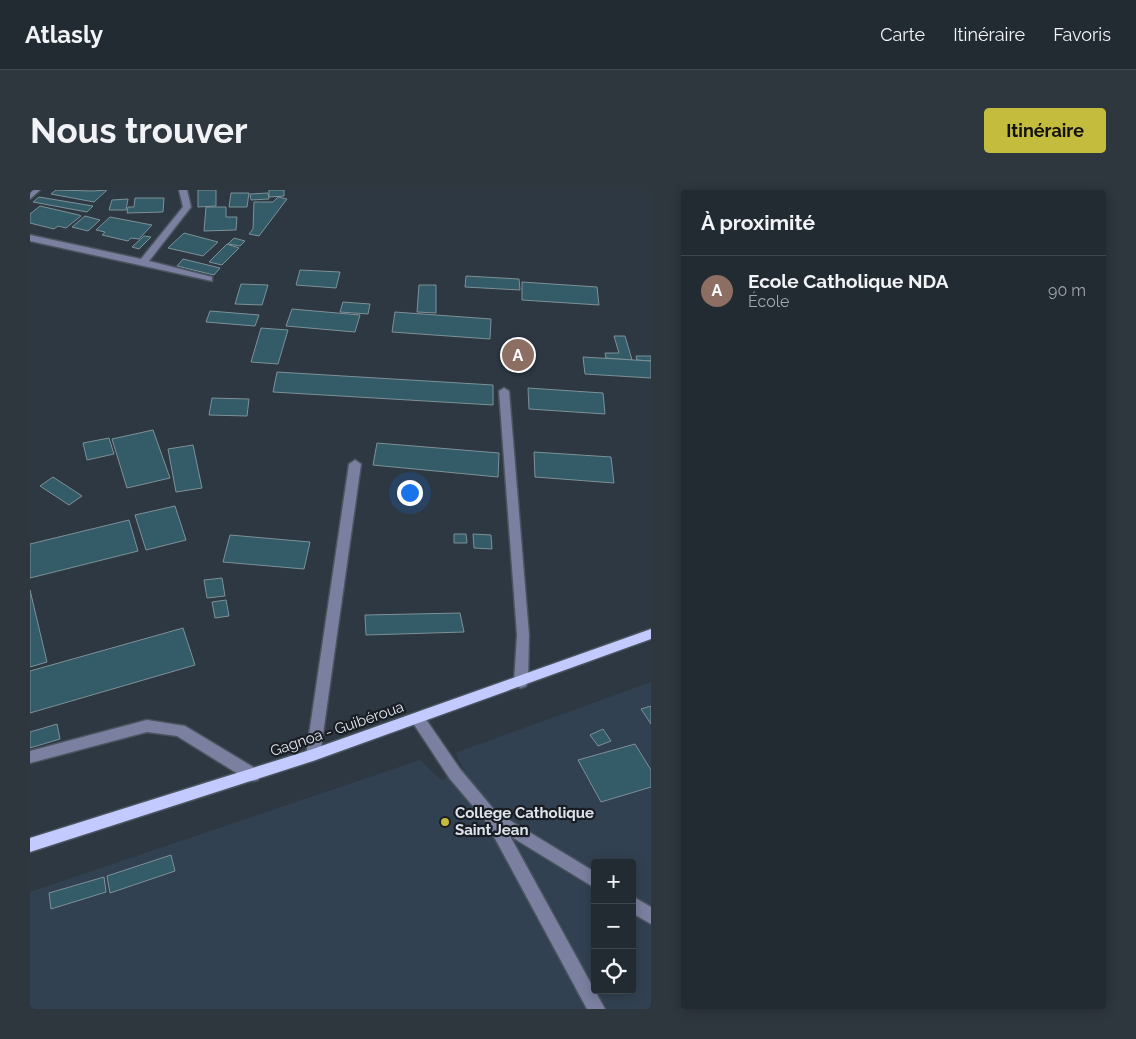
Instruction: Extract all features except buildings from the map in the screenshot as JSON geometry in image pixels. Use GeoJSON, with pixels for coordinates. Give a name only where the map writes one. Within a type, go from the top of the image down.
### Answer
{"type":"FeatureCollection","features":[{"type":"Feature","properties":{"kind":"main road","name":"Gagnoa - Guibéroua"},"geometry":{"type":"LineString","coordinates":[[30,844],[313,755],[651,634]]}},
{"type":"Feature","properties":{"kind":"street"},"geometry":{"type":"LineString","coordinates":[[30,197],[36,190]]}},
{"type":"Feature","properties":{"kind":"street"},"geometry":{"type":"LineString","coordinates":[[143,262],[187,206],[183,190]]}},
{"type":"Feature","properties":{"kind":"street"},"geometry":{"type":"LineString","coordinates":[[30,238],[143,262],[209,279]]}},
{"type":"Feature","properties":{"kind":"street"},"geometry":{"type":"LineString","coordinates":[[504,392],[523,635],[521,682]]}},
{"type":"Feature","properties":{"kind":"street"},"geometry":{"type":"LineString","coordinates":[[313,755],[354,464]]}},
{"type":"Feature","properties":{"kind":"street"},"geometry":{"type":"LineString","coordinates":[[418,719],[455,774],[490,815],[596,1009]]}},
{"type":"Feature","properties":{"kind":"street"},"geometry":{"type":"LineString","coordinates":[[30,757],[147,726],[180,730],[253,775]]}},
{"type":"Feature","properties":{"kind":"street"},"geometry":{"type":"LineString","coordinates":[[490,815],[591,878]]}},
{"type":"Feature","properties":{"kind":"street"},"geometry":{"type":"LineString","coordinates":[[636,907],[651,916]]}},
{"type":"Feature","properties":{"kind":"shaded area","name":"College Catholique Saint Jean"},"geometry":{"type":"Polygon","coordinates":[[[651,682],[651,1009],[30,1009],[30,892],[420,760],[441,780],[464,769],[455,753],[651,682]]]}},
{"type":"Feature","properties":{"kind":"place","name":"Ecole Catholique NDA"},"geometry":{"type":"Point","coordinates":[518,355]}},
{"type":"Feature","properties":{"kind":"place","name":"College Catholique Saint Jean"},"geometry":{"type":"Point","coordinates":[445,822]}}]}
